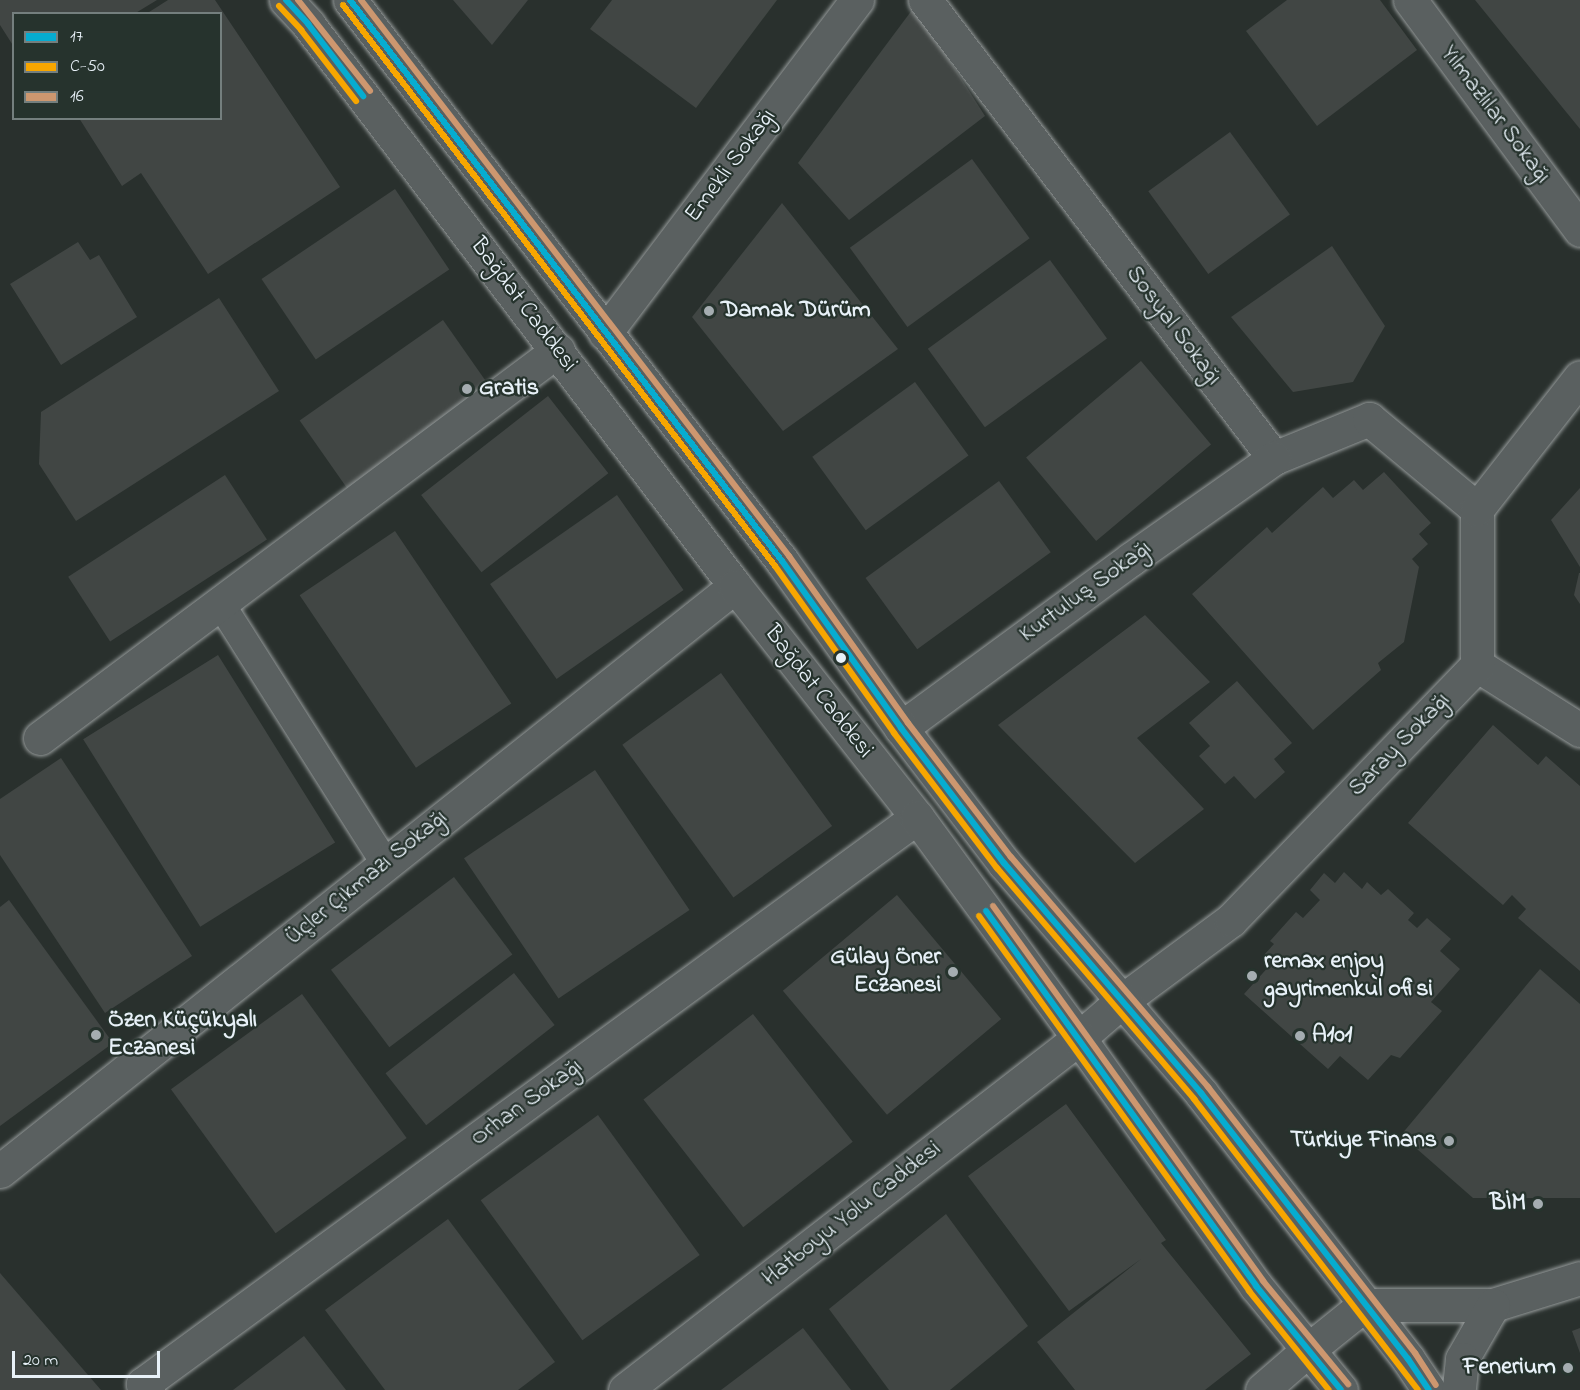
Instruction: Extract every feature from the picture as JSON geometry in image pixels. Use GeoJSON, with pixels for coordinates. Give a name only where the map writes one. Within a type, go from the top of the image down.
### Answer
{"type":"FeatureCollection","features":[{"type":"Feature","properties":{"kind":"street","name":"Bağdat Caddesi"},"geometry":{"type":"LineString","coordinates":[[286,0],[308,24],[558,350],[735,586],[917,817],[1079,1038],[1256,1286],[1341,1390]]}},
{"type":"Feature","properties":{"kind":"street","name":"Bağdat Caddesi"},"geometry":{"type":"LineString","coordinates":[[350,0],[782,561],[901,728],[1004,863],[1124,1000],[1201,1093],[1429,1390]]}},
{"type":"Feature","properties":{"kind":"street","name":"Emekli Sokağı"},"geometry":{"type":"LineString","coordinates":[[605,333],[857,0]]}},
{"type":"Feature","properties":{"kind":"street","name":"Sosyal Sokağı"},"geometry":{"type":"LineString","coordinates":[[926,0],[1274,458]]}},
{"type":"Feature","properties":{"kind":"street","name":"Yılmazlılar Sokağı"},"geometry":{"type":"LineString","coordinates":[[1410,0],[1580,230]]}},
{"type":"Feature","properties":{"kind":"street"},"geometry":{"type":"LineString","coordinates":[[40,738],[558,350]]}},
{"type":"Feature","properties":{"kind":"street"},"geometry":{"type":"LineString","coordinates":[[1580,377],[1477,509],[1477,665],[1580,730]]}},
{"type":"Feature","properties":{"kind":"street"},"geometry":{"type":"LineString","coordinates":[[1274,458],[1369,419],[1477,509]]}},
{"type":"Feature","properties":{"kind":"street","name":"Kurtuluş Sokağı"},"geometry":{"type":"LineString","coordinates":[[901,728],[1131,559],[1274,458]]}},
{"type":"Feature","properties":{"kind":"street","name":"Üçler Çıkmazı Sokağı"},"geometry":{"type":"LineString","coordinates":[[0,1171],[735,586]]}},
{"type":"Feature","properties":{"kind":"street","name":"Saray Sokağı"},"geometry":{"type":"LineString","coordinates":[[1079,1038],[1124,1000],[1231,920],[1477,665]]}},
{"type":"Feature","properties":{"kind":"street","name":"Orhan Sokağı"},"geometry":{"type":"LineString","coordinates":[[148,1390],[143,1384],[917,817]]}},
{"type":"Feature","properties":{"kind":"street","name":"Hatboyu Yolu Caddesi"},"geometry":{"type":"LineString","coordinates":[[625,1390],[1079,1038]]}},
{"type":"Feature","properties":{"kind":"street"},"geometry":{"type":"LineString","coordinates":[[1263,1390],[1364,1305],[1493,1305],[1580,1278]]}},
{"type":"Feature","properties":{"kind":"street"},"geometry":{"type":"LineString","coordinates":[[1459,1390],[1462,1359],[1493,1305]]}},
{"type":"Feature","properties":{"kind":"lane"},"geometry":{"type":"LineString","coordinates":[[219,603],[385,863]]}},
{"type":"Feature","properties":{"kind":"building"},"geometry":{"type":"Polygon","coordinates":[[[0,0],[157,0],[137,12],[12,12],[12,44],[0,25],[0,0]]]}},
{"type":"Feature","properties":{"kind":"building"},"geometry":{"type":"Polygon","coordinates":[[[168,0],[215,0],[340,187],[208,274],[141,173],[122,186],[80,120],[222,120],[222,12],[149,12],[168,0]]]}},
{"type":"Feature","properties":{"kind":"building"},"geometry":{"type":"Polygon","coordinates":[[[453,0],[528,0],[492,45],[453,0]]]}},
{"type":"Feature","properties":{"kind":"building"},"geometry":{"type":"Polygon","coordinates":[[[612,0],[777,0],[696,108],[590,29],[612,0]]]}},
{"type":"Feature","properties":{"kind":"building"},"geometry":{"type":"Polygon","coordinates":[[[1287,0],[1380,0],[1417,50],[1317,126],[1246,31],[1287,0]]]}},
{"type":"Feature","properties":{"kind":"building"},"geometry":{"type":"Polygon","coordinates":[[[1475,0],[1580,0],[1580,129],[1475,0]]]}},
{"type":"Feature","properties":{"kind":"building"},"geometry":{"type":"Polygon","coordinates":[[[915,6],[985,116],[849,220],[798,163],[915,6]]]}},
{"type":"Feature","properties":{"kind":"building"},"geometry":{"type":"Polygon","coordinates":[[[1230,132],[1290,215],[1208,274],[1148,191],[1230,132]]]}},
{"type":"Feature","properties":{"kind":"building"},"geometry":{"type":"Polygon","coordinates":[[[972,159],[1030,238],[907,327],[850,248],[972,159]]]}},
{"type":"Feature","properties":{"kind":"building"},"geometry":{"type":"Polygon","coordinates":[[[395,189],[449,269],[316,359],[262,279],[395,189]]]}},
{"type":"Feature","properties":{"kind":"building"},"geometry":{"type":"Polygon","coordinates":[[[782,203],[898,349],[783,431],[692,317],[782,203]]]}},
{"type":"Feature","properties":{"kind":"building"},"geometry":{"type":"Polygon","coordinates":[[[78,242],[90,260],[99,255],[137,317],[61,365],[10,284],[78,242]]]}},
{"type":"Feature","properties":{"kind":"building"},"geometry":{"type":"Polygon","coordinates":[[[1332,246],[1385,326],[1353,382],[1293,392],[1231,317],[1332,246]]]}},
{"type":"Feature","properties":{"kind":"building"},"geometry":{"type":"Polygon","coordinates":[[[1050,260],[1107,338],[985,427],[928,349],[1050,260]]]}},
{"type":"Feature","properties":{"kind":"building"},"geometry":{"type":"Polygon","coordinates":[[[219,298],[279,391],[76,521],[39,464],[41,412],[219,298]]]}},
{"type":"Feature","properties":{"kind":"building"},"geometry":{"type":"Polygon","coordinates":[[[443,320],[491,389],[348,489],[300,420],[443,320]]]}},
{"type":"Feature","properties":{"kind":"building"},"geometry":{"type":"Polygon","coordinates":[[[1141,361],[1211,444],[1096,541],[1026,457],[1141,361]]]}},
{"type":"Feature","properties":{"kind":"building"},"geometry":{"type":"Polygon","coordinates":[[[915,382],[968,456],[866,530],[812,457],[915,382]]]}},
{"type":"Feature","properties":{"kind":"building"},"geometry":{"type":"Polygon","coordinates":[[[548,396],[608,473],[481,572],[421,495],[548,396]]]}},
{"type":"Feature","properties":{"kind":"building"},"geometry":{"type":"Polygon","coordinates":[[[1384,472],[1431,523],[1419,534],[1428,544],[1412,559],[1419,567],[1404,642],[1378,663],[1381,670],[1313,730],[1192,594],[1267,527],[1272,533],[1323,487],[1333,498],[1354,480],[1363,490],[1384,472]]]}},
{"type":"Feature","properties":{"kind":"building"},"geometry":{"type":"Polygon","coordinates":[[[225,475],[267,540],[110,641],[68,577],[225,475]]]}},
{"type":"Feature","properties":{"kind":"building"},"geometry":{"type":"Polygon","coordinates":[[[999,481],[1051,552],[917,649],[866,578],[999,481]]]}},
{"type":"Feature","properties":{"kind":"building"},"geometry":{"type":"Polygon","coordinates":[[[1580,488],[1580,567],[1551,520],[1580,488]]]}},
{"type":"Feature","properties":{"kind":"building"},"geometry":{"type":"Polygon","coordinates":[[[617,495],[684,590],[557,679],[490,584],[617,495]]]}},
{"type":"Feature","properties":{"kind":"building"},"geometry":{"type":"Polygon","coordinates":[[[395,531],[511,703],[416,768],[300,595],[395,531]]]}},
{"type":"Feature","properties":{"kind":"building"},"geometry":{"type":"Polygon","coordinates":[[[1580,573],[1580,604],[1574,595],[1580,573]]]}},
{"type":"Feature","properties":{"kind":"building"},"geometry":{"type":"Polygon","coordinates":[[[1145,615],[1210,682],[1137,738],[1204,809],[1135,863],[998,725],[1145,615]]]}},
{"type":"Feature","properties":{"kind":"building"},"geometry":{"type":"Polygon","coordinates":[[[218,655],[335,842],[200,927],[83,739],[218,655]]]}},
{"type":"Feature","properties":{"kind":"building"},"geometry":{"type":"Polygon","coordinates":[[[721,673],[832,826],[733,898],[622,745],[721,673]]]}},
{"type":"Feature","properties":{"kind":"building"},"geometry":{"type":"Polygon","coordinates":[[[1237,681],[1292,743],[1274,759],[1285,772],[1255,799],[1234,776],[1225,784],[1199,756],[1210,746],[1189,723],[1237,681]]]}},
{"type":"Feature","properties":{"kind":"building"},"geometry":{"type":"Polygon","coordinates":[[[1493,725],[1538,765],[1546,756],[1580,786],[1580,971],[1518,918],[1526,909],[1512,895],[1503,905],[1408,823],[1493,725]]]}},
{"type":"Feature","properties":{"kind":"building"},"geometry":{"type":"Polygon","coordinates":[[[61,758],[192,956],[105,1013],[0,855],[0,799],[61,758]]]}},
{"type":"Feature","properties":{"kind":"building"},"geometry":{"type":"Polygon","coordinates":[[[595,770],[690,910],[559,998],[464,858],[595,770]]]}},
{"type":"Feature","properties":{"kind":"building"},"geometry":{"type":"Polygon","coordinates":[[[1344,872],[1362,889],[1367,882],[1381,895],[1388,889],[1414,913],[1408,920],[1417,928],[1427,918],[1451,939],[1440,951],[1460,969],[1431,1002],[1442,1011],[1400,1058],[1391,1055],[1368,1080],[1340,1056],[1328,1069],[1244,994],[1271,964],[1263,956],[1274,944],[1270,941],[1296,912],[1303,918],[1320,900],[1310,890],[1324,873],[1335,883],[1344,872]]]}},
{"type":"Feature","properties":{"kind":"building"},"geometry":{"type":"Polygon","coordinates":[[[454,877],[512,954],[389,1047],[331,970],[454,877]]]}},
{"type":"Feature","properties":{"kind":"building"},"geometry":{"type":"Polygon","coordinates":[[[897,895],[1001,1019],[887,1115],[783,991],[897,895]]]}},
{"type":"Feature","properties":{"kind":"building"},"geometry":{"type":"Polygon","coordinates":[[[9,900],[113,1043],[0,1126],[0,907],[9,900]]]}},
{"type":"Feature","properties":{"kind":"building"},"geometry":{"type":"Polygon","coordinates":[[[1540,969],[1580,1004],[1580,1198],[1473,1198],[1401,1135],[1540,969]]]}},
{"type":"Feature","properties":{"kind":"building"},"geometry":{"type":"Polygon","coordinates":[[[514,973],[555,1025],[426,1125],[386,1073],[514,973]]]}},
{"type":"Feature","properties":{"kind":"building"},"geometry":{"type":"Polygon","coordinates":[[[302,994],[407,1138],[276,1233],[171,1089],[302,994]]]}},
{"type":"Feature","properties":{"kind":"building"},"geometry":{"type":"Polygon","coordinates":[[[753,1014],[853,1142],[743,1227],[643,1100],[753,1014]]]}},
{"type":"Feature","properties":{"kind":"building"},"geometry":{"type":"Polygon","coordinates":[[[1066,1104],[1166,1240],[1161,1243],[1251,1354],[1205,1390],[1075,1390],[1037,1342],[1141,1259],[1069,1311],[968,1176],[1066,1104]]]}},
{"type":"Feature","properties":{"kind":"building"},"geometry":{"type":"Polygon","coordinates":[[[598,1115],[700,1255],[582,1340],[481,1200],[598,1115]]]}},
{"type":"Feature","properties":{"kind":"building"},"geometry":{"type":"Polygon","coordinates":[[[946,1214],[1028,1326],[950,1390],[889,1390],[829,1309],[946,1214]]]}},
{"type":"Feature","properties":{"kind":"building"},"geometry":{"type":"Polygon","coordinates":[[[448,1219],[555,1362],[518,1390],[385,1390],[325,1310],[448,1219]]]}},
{"type":"Feature","properties":{"kind":"building"},"geometry":{"type":"Polygon","coordinates":[[[0,1273],[101,1390],[0,1390],[0,1273]]]}},
{"type":"Feature","properties":{"kind":"building"},"geometry":{"type":"Polygon","coordinates":[[[803,1328],[851,1390],[721,1390],[803,1328]]]}},
{"type":"Feature","properties":{"kind":"building"},"geometry":{"type":"Polygon","coordinates":[[[1580,1328],[1580,1353],[1572,1331],[1580,1328]]]}},
{"type":"Feature","properties":{"kind":"building"},"geometry":{"type":"Polygon","coordinates":[[[304,1336],[346,1390],[233,1390],[304,1336]]]}},
{"type":"Feature","properties":{"kind":"transit line","name":"17"},"geometry":{"type":"LineString","coordinates":[[286,0],[308,24],[363,96]]}},
{"type":"Feature","properties":{"kind":"transit line","name":"16"},"geometry":{"type":"LineString","coordinates":[[298,0],[370,91]]}},
{"type":"Feature","properties":{"kind":"transit line","name":"17"},"geometry":{"type":"LineString","coordinates":[[350,0],[782,561],[901,728],[1004,863],[1201,1093],[1408,1359],[1429,1390]]}},
{"type":"Feature","properties":{"kind":"transit line","name":"16"},"geometry":{"type":"LineString","coordinates":[[361,0],[789,556],[908,723],[1011,857],[1208,1087],[1415,1353],[1436,1385]]}},
{"type":"Feature","properties":{"kind":"transit line","name":"C-50"},"geometry":{"type":"LineString","coordinates":[[343,5],[775,566],[894,733],[997,868],[1194,1099],[1418,1390]]}},
{"type":"Feature","properties":{"kind":"transit line","name":"C-50"},"geometry":{"type":"LineString","coordinates":[[279,6],[301,30],[356,101]]}},
{"type":"Feature","properties":{"kind":"transit line","name":"16"},"geometry":{"type":"LineString","coordinates":[[993,906],[1263,1281],[1348,1384]]}},
{"type":"Feature","properties":{"kind":"transit line","name":"17"},"geometry":{"type":"LineString","coordinates":[[986,911],[1256,1286],[1341,1390]]}},
{"type":"Feature","properties":{"kind":"transit line","name":"C-50"},"geometry":{"type":"LineString","coordinates":[[979,916],[1249,1291],[1329,1390]]}},
{"type":"Feature","properties":{"kind":"place","name":"Damak Dürüm"},"geometry":{"type":"Point","coordinates":[709,311]}},
{"type":"Feature","properties":{"kind":"place","name":"Gratis"},"geometry":{"type":"Point","coordinates":[467,389]}},
{"type":"Feature","properties":{"kind":"place","name":"Gülay Öner Eczanesi"},"geometry":{"type":"Point","coordinates":[953,972]}},
{"type":"Feature","properties":{"kind":"place","name":"remax enjoy gayrimenkul ofisi"},"geometry":{"type":"Point","coordinates":[1252,976]}},
{"type":"Feature","properties":{"kind":"place","name":"Özen Küçükyalı Eczanesi"},"geometry":{"type":"Point","coordinates":[96,1035]}},
{"type":"Feature","properties":{"kind":"place","name":"A101"},"geometry":{"type":"Point","coordinates":[1300,1036]}},
{"type":"Feature","properties":{"kind":"place","name":"Türkiye Finans"},"geometry":{"type":"Point","coordinates":[1449,1141]}},
{"type":"Feature","properties":{"kind":"place","name":"BİM"},"geometry":{"type":"Point","coordinates":[1538,1204]}},
{"type":"Feature","properties":{"kind":"place","name":"Fenerium"},"geometry":{"type":"Point","coordinates":[1568,1368]}}]}
